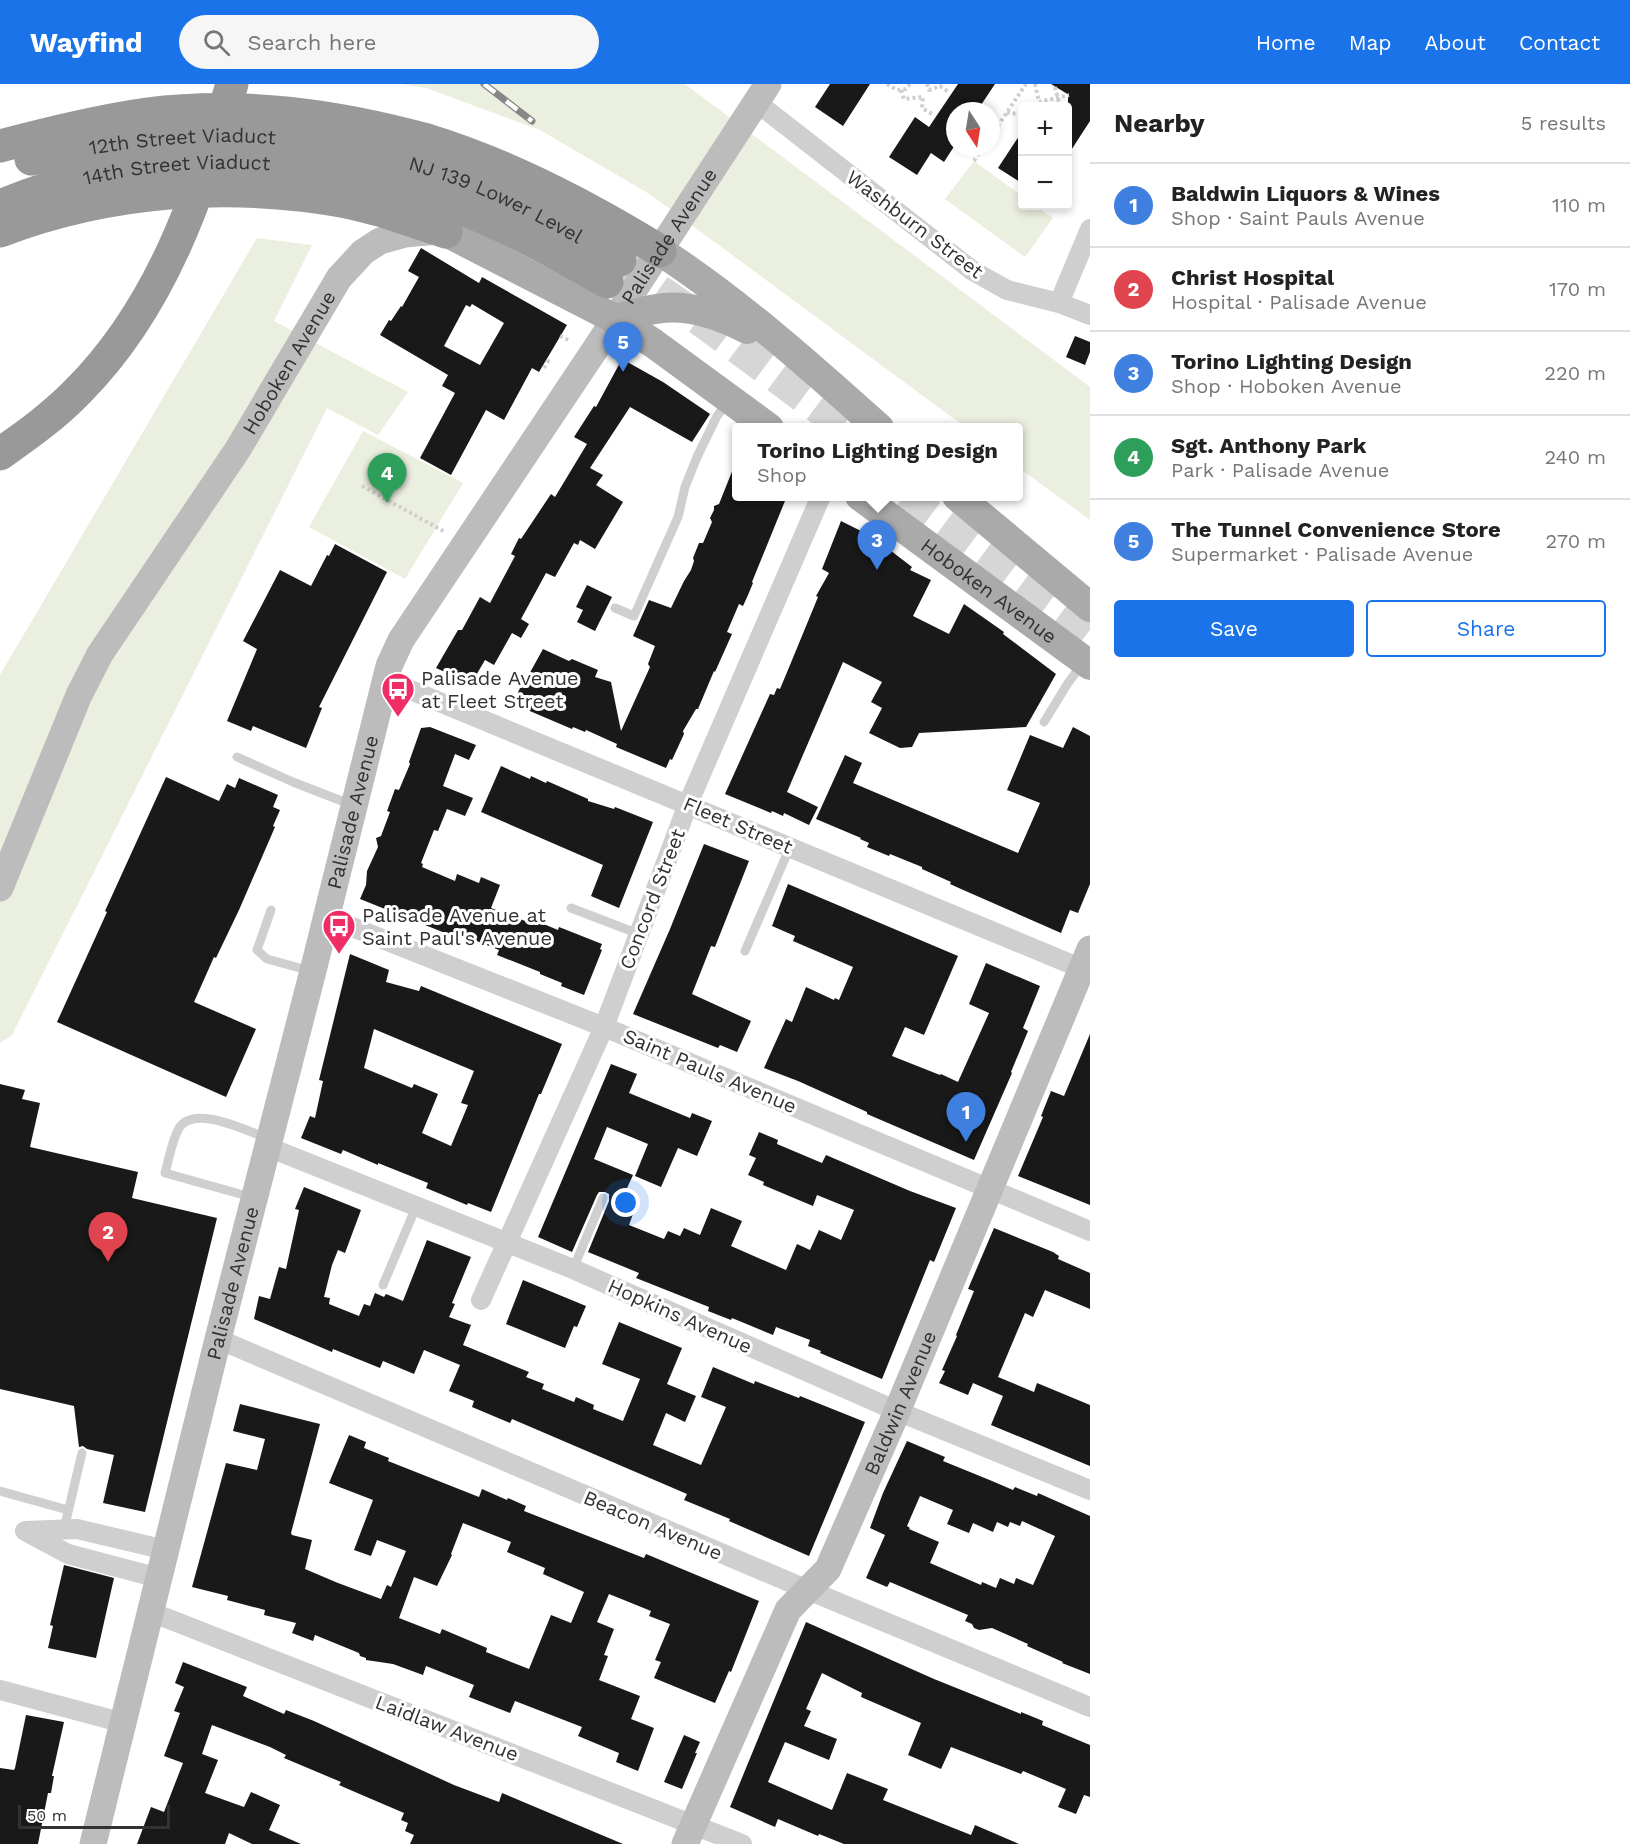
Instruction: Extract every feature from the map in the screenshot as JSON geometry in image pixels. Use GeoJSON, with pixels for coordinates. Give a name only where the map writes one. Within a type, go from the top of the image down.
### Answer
{"type":"FeatureCollection","features":[{"type":"Feature","properties":{"kind":"highway"},"geometry":{"type":"LineString","coordinates":[[0,454],[42,424],[78,392],[99,369],[132,324],[165,267],[183,228],[205,171],[232,84]]}},
{"type":"Feature","properties":{"kind":"highway"},"geometry":{"type":"LineString","coordinates":[[0,146],[75,127],[126,117],[169,112],[230,110],[322,116],[384,128],[481,158],[580,205],[660,251]]}},
{"type":"Feature","properties":{"kind":"highway","name":"12th Street Viaduct"},"geometry":{"type":"LineString","coordinates":[[0,166],[143,139],[237,135],[292,139],[356,176]]}},
{"type":"Feature","properties":{"kind":"highway","name":"14th Street Viaduct"},"geometry":{"type":"LineString","coordinates":[[0,206],[45,189],[82,179],[177,164],[252,162],[356,176]]}},
{"type":"Feature","properties":{"kind":"highway","name":"NJ 139 Lower Level"},"geometry":{"type":"LineString","coordinates":[[356,176],[428,168],[483,188],[554,223],[613,271]]}},
{"type":"Feature","properties":{"kind":"highway"},"geometry":{"type":"LineString","coordinates":[[0,231],[78,208],[124,199],[169,193],[223,190],[299,194],[356,176],[383,211],[446,232]]}},
{"type":"Feature","properties":{"kind":"main road","name":"Palisade Avenue"},"geometry":{"type":"LineString","coordinates":[[93,1844],[218,1339],[327,917],[384,679],[394,652],[660,251],[757,100]]}},
{"type":"Feature","properties":{"kind":"main road","name":"Hoboken Avenue"},"geometry":{"type":"LineString","coordinates":[[0,888],[79,695],[100,654],[253,425],[339,278],[363,252],[380,241],[412,233],[446,232],[615,319],[653,343],[762,423]]}},
{"type":"Feature","properties":{"kind":"main road"},"geometry":{"type":"LineString","coordinates":[[660,251],[689,270],[801,357],[874,423]]}},
{"type":"Feature","properties":{"kind":"main road"},"geometry":{"type":"LineString","coordinates":[[615,319],[667,308],[700,311],[730,320],[801,357]]}},
{"type":"Feature","properties":{"kind":"main road","name":"Hoboken Avenue"},"geometry":{"type":"LineString","coordinates":[[867,501],[1087,663]]}},
{"type":"Feature","properties":{"kind":"main road"},"geometry":{"type":"LineString","coordinates":[[963,501],[1090,607]]}},
{"type":"Feature","properties":{"kind":"main road","name":"Baldwin Avenue"},"geometry":{"type":"LineString","coordinates":[[689,1834],[788,1610],[828,1569],[1087,963]]}},
{"type":"Feature","properties":{"kind":"street","name":"Washburn Street"},"geometry":{"type":"LineString","coordinates":[[757,100],[974,271],[1006,290],[1059,303],[1090,315]]}},
{"type":"Feature","properties":{"kind":"street"},"geometry":{"type":"LineString","coordinates":[[1059,303],[1090,229]]}},
{"type":"Feature","properties":{"kind":"street","name":"Concord Street"},"geometry":{"type":"LineString","coordinates":[[481,1300],[604,1027],[688,804],[819,501]]}},
{"type":"Feature","properties":{"kind":"street","name":"Fleet Street"},"geometry":{"type":"LineString","coordinates":[[384,679],[790,847],[1087,963]]}},
{"type":"Feature","properties":{"kind":"street","name":"Saint Pauls Avenue"},"geometry":{"type":"LineString","coordinates":[[327,917],[604,1027],[1090,1231]]}},
{"type":"Feature","properties":{"kind":"street","name":"Hopkins Avenue"},"geometry":{"type":"LineString","coordinates":[[269,1143],[416,1207],[573,1269],[897,1411],[1090,1490]]}},
{"type":"Feature","properties":{"kind":"street","name":"Beacon Avenue"},"geometry":{"type":"LineString","coordinates":[[218,1339],[808,1590],[1090,1707]]}},
{"type":"Feature","properties":{"kind":"street"},"geometry":{"type":"LineString","coordinates":[[159,1578],[68,1554],[25,1530],[66,1519],[77,1528],[166,1550]]}},
{"type":"Feature","properties":{"kind":"street","name":"Laidlaw Avenue"},"geometry":{"type":"LineString","coordinates":[[151,1612],[689,1834],[742,1844]]}},
{"type":"Feature","properties":{"kind":"street"},"geometry":{"type":"LineString","coordinates":[[0,1690],[124,1723]]}},
{"type":"Feature","properties":{"kind":"lane"},"geometry":{"type":"LineString","coordinates":[[615,608],[634,616],[678,517],[685,487],[698,457],[717,416],[730,398]]}},
{"type":"Feature","properties":{"kind":"lane"},"geometry":{"type":"LineString","coordinates":[[1044,722],[1068,683],[1087,663]]}},
{"type":"Feature","properties":{"kind":"lane"},"geometry":{"type":"LineString","coordinates":[[237,757],[354,806]]}},
{"type":"Feature","properties":{"kind":"lane"},"geometry":{"type":"LineString","coordinates":[[745,951],[790,847]]}},
{"type":"Feature","properties":{"kind":"lane"},"geometry":{"type":"LineString","coordinates":[[571,908],[639,934]]}},
{"type":"Feature","properties":{"kind":"lane"},"geometry":{"type":"LineString","coordinates":[[271,910],[257,950],[267,959],[313,971]]}},
{"type":"Feature","properties":{"kind":"lane"},"geometry":{"type":"LineString","coordinates":[[254,1198],[165,1173],[180,1127],[186,1120],[211,1118],[269,1143]]}},
{"type":"Feature","properties":{"kind":"lane"},"geometry":{"type":"LineString","coordinates":[[573,1269],[603,1198]]}},
{"type":"Feature","properties":{"kind":"lane"},"geometry":{"type":"LineString","coordinates":[[383,1285],[416,1207]]}},
{"type":"Feature","properties":{"kind":"lane"},"geometry":{"type":"LineString","coordinates":[[59,1549],[82,1453]]}},
{"type":"Feature","properties":{"kind":"lane"},"geometry":{"type":"LineString","coordinates":[[0,1491],[66,1519]]}},
{"type":"Feature","properties":{"kind":"path"},"geometry":{"type":"LineString","coordinates":[[886,84],[892,89],[902,90],[910,84]]}},
{"type":"Feature","properties":{"kind":"path"},"geometry":{"type":"LineString","coordinates":[[927,84],[929,90]]}},
{"type":"Feature","properties":{"kind":"path"},"geometry":{"type":"LineString","coordinates":[[1000,122],[1026,84]]}},
{"type":"Feature","properties":{"kind":"path"},"geometry":{"type":"LineString","coordinates":[[1035,84],[1039,102],[1069,96]]}},
{"type":"Feature","properties":{"kind":"path"},"geometry":{"type":"LineString","coordinates":[[934,115],[922,108],[923,97],[929,90],[940,86],[949,92]]}},
{"type":"Feature","properties":{"kind":"path"},"geometry":{"type":"LineString","coordinates":[[1055,87],[1059,102]]}},
{"type":"Feature","properties":{"kind":"path"},"geometry":{"type":"LineString","coordinates":[[902,90],[904,99],[923,97]]}},
{"type":"Feature","properties":{"kind":"path"},"geometry":{"type":"LineString","coordinates":[[1007,112],[1018,113]]}},
{"type":"Feature","properties":{"kind":"path"},"geometry":{"type":"LineString","coordinates":[[974,161],[977,156]]}},
{"type":"Feature","properties":{"kind":"path"},"geometry":{"type":"LineString","coordinates":[[561,336],[571,341]]}},
{"type":"Feature","properties":{"kind":"path"},"geometry":{"type":"LineString","coordinates":[[544,368],[548,361],[545,359]]}},
{"type":"Feature","properties":{"kind":"path"},"geometry":{"type":"LineString","coordinates":[[362,486],[444,532]]}},
{"type":"Feature","properties":{"kind":"green space"},"geometry":{"type":"Polygon","coordinates":[[[401,84],[685,84],[1090,387],[1090,520],[1023,471],[1023,423],[960,423],[651,195],[540,130],[426,88],[401,84]]]}},
{"type":"Feature","properties":{"kind":"green space"},"geometry":{"type":"Polygon","coordinates":[[[974,161],[1018,193],[1018,210],[1042,210],[1053,218],[1025,257],[945,199],[974,161]]]}},
{"type":"Feature","properties":{"kind":"green space"},"geometry":{"type":"Polygon","coordinates":[[[257,238],[312,245],[274,321],[408,392],[378,435],[327,408],[12,1035],[0,1043],[0,675],[257,238]]]}},
{"type":"Feature","properties":{"kind":"green space"},"geometry":{"type":"Polygon","coordinates":[[[363,431],[463,483],[405,579],[309,527],[363,431]]]}},
{"type":"Feature","properties":{"kind":"building"},"geometry":{"type":"Polygon","coordinates":[[[830,84],[870,84],[843,126],[815,107],[830,84]]]}},
{"type":"Feature","properties":{"kind":"building"},"geometry":{"type":"Polygon","coordinates":[[[958,84],[995,84],[983,102],[946,102],[946,156],[948,156],[944,162],[931,153],[917,175],[889,157],[915,117],[929,127],[958,84]]]}},
{"type":"Feature","properties":{"kind":"building"},"geometry":{"type":"Polygon","coordinates":[[[1051,84],[1090,84],[1090,121],[1072,149],[1072,102],[1068,102],[1069,95],[1051,84]]]}},
{"type":"Feature","properties":{"kind":"building"},"geometry":{"type":"Polygon","coordinates":[[[1018,138],[1018,181],[998,168],[1018,138]]]}},
{"type":"Feature","properties":{"kind":"building"},"geometry":{"type":"Polygon","coordinates":[[[421,248],[479,283],[482,277],[567,325],[539,372],[532,368],[504,420],[486,410],[451,475],[420,458],[455,393],[442,386],[448,375],[380,335],[389,320],[391,321],[402,307],[419,277],[408,271],[421,248]],[[472,304],[470,307],[466,305],[444,346],[480,365],[504,323],[472,304]]]}},
{"type":"Feature","properties":{"kind":"building"},"geometry":{"type":"Polygon","coordinates":[[[1075,336],[1090,342],[1090,352],[1085,365],[1066,357],[1075,336]]]}},
{"type":"Feature","properties":{"kind":"building"},"geometry":{"type":"Polygon","coordinates":[[[622,359],[663,382],[710,414],[692,442],[630,407],[590,468],[603,475],[596,485],[623,502],[595,549],[580,540],[578,545],[574,543],[555,577],[546,573],[521,619],[529,624],[521,638],[512,633],[494,665],[485,660],[471,684],[436,668],[458,630],[462,630],[480,597],[490,603],[515,556],[511,554],[519,538],[521,539],[551,494],[555,497],[587,444],[574,437],[594,406],[596,407],[622,359]]]}},
{"type":"Feature","properties":{"kind":"building"},"geometry":{"type":"Polygon","coordinates":[[[732,472],[732,501],[785,501],[748,595],[743,606],[739,604],[727,632],[732,634],[698,709],[683,731],[684,734],[666,768],[616,747],[617,744],[586,730],[585,732],[573,727],[572,729],[518,706],[520,701],[515,699],[525,677],[527,678],[543,649],[569,661],[572,659],[598,670],[595,677],[611,682],[621,731],[650,667],[648,664],[655,646],[633,636],[649,600],[671,608],[691,570],[699,543],[703,543],[712,522],[710,518],[714,506],[719,504],[732,472]]]}},
{"type":"Feature","properties":{"kind":"building"},"geometry":{"type":"Polygon","coordinates":[[[841,521],[873,537],[912,567],[910,570],[931,580],[913,616],[949,634],[964,604],[1004,632],[1003,634],[1056,674],[1026,727],[919,733],[912,747],[900,748],[869,733],[882,708],[871,702],[882,682],[843,662],[787,792],[818,807],[809,825],[784,813],[783,816],[772,811],[771,813],[725,794],[770,694],[774,695],[777,688],[780,689],[818,597],[816,596],[829,573],[822,569],[841,521]]]}},
{"type":"Feature","properties":{"kind":"building"},"geometry":{"type":"Polygon","coordinates":[[[335,544],[387,572],[319,707],[322,708],[306,748],[253,726],[251,731],[227,721],[257,649],[243,641],[280,570],[311,586],[335,544]]]}},
{"type":"Feature","properties":{"kind":"building"},"geometry":{"type":"Polygon","coordinates":[[[587,585],[612,597],[595,631],[577,622],[583,610],[576,607],[587,585]]]}},
{"type":"Feature","properties":{"kind":"building"},"geometry":{"type":"Polygon","coordinates":[[[430,727],[476,745],[469,760],[455,754],[443,786],[473,798],[465,816],[447,809],[438,831],[434,830],[421,863],[422,867],[455,881],[457,874],[479,883],[481,877],[500,885],[491,908],[533,924],[534,920],[558,930],[559,927],[602,944],[600,949],[602,950],[584,995],[561,986],[562,983],[540,972],[497,955],[499,950],[457,933],[455,937],[360,899],[366,885],[367,871],[378,847],[376,838],[381,836],[395,789],[399,790],[421,728],[430,727]]]}},
{"type":"Feature","properties":{"kind":"building"},"geometry":{"type":"Polygon","coordinates":[[[1073,727],[1090,736],[1090,884],[1078,913],[1070,910],[1061,933],[950,884],[951,882],[922,867],[867,847],[869,843],[861,838],[816,819],[845,755],[862,763],[853,783],[1018,853],[1040,803],[1007,790],[1030,735],[1063,748],[1073,727]]]}},
{"type":"Feature","properties":{"kind":"building"},"geometry":{"type":"Polygon","coordinates":[[[501,766],[530,779],[531,776],[546,783],[547,781],[588,801],[614,809],[615,807],[653,822],[619,908],[591,896],[603,865],[481,812],[501,766]]]}},
{"type":"Feature","properties":{"kind":"building"},"geometry":{"type":"Polygon","coordinates":[[[166,777],[219,801],[227,784],[235,788],[239,778],[278,795],[273,807],[280,810],[273,826],[275,827],[239,910],[216,958],[214,957],[194,1002],[256,1029],[226,1097],[57,1022],[166,777]]]}},
{"type":"Feature","properties":{"kind":"building"},"geometry":{"type":"Polygon","coordinates":[[[704,844],[749,861],[715,947],[711,946],[692,994],[751,1021],[737,1052],[720,1045],[718,1048],[633,1014],[704,844]]]}},
{"type":"Feature","properties":{"kind":"building"},"geometry":{"type":"Polygon","coordinates":[[[788,884],[958,956],[924,1035],[905,1027],[892,1056],[958,1082],[989,1013],[969,1004],[986,963],[1040,986],[1023,1028],[1028,1031],[974,1160],[764,1068],[786,1019],[792,1022],[806,987],[834,1000],[835,998],[839,1000],[853,967],[793,941],[795,936],[772,926],[788,884]]]}},
{"type":"Feature","properties":{"kind":"building"},"geometry":{"type":"Polygon","coordinates":[[[350,954],[389,970],[386,982],[419,991],[421,986],[562,1044],[491,1212],[426,1188],[428,1183],[378,1163],[378,1165],[343,1150],[341,1154],[301,1138],[310,1116],[315,1118],[323,1081],[319,1080],[350,954]],[[374,1029],[364,1068],[412,1088],[414,1084],[438,1094],[422,1133],[451,1146],[468,1105],[461,1103],[474,1071],[374,1029]]]}},
{"type":"Feature","properties":{"kind":"building"},"geometry":{"type":"Polygon","coordinates":[[[1090,1034],[1090,1205],[1018,1176],[1043,1117],[1041,1116],[1051,1091],[1064,1096],[1090,1034]]]}},
{"type":"Feature","properties":{"kind":"building"},"geometry":{"type":"Polygon","coordinates":[[[611,1064],[637,1074],[629,1093],[690,1118],[692,1113],[712,1121],[697,1156],[678,1148],[661,1187],[635,1176],[648,1144],[607,1127],[594,1159],[633,1175],[618,1208],[633,1214],[629,1225],[664,1239],[668,1231],[680,1236],[684,1228],[700,1235],[711,1208],[742,1221],[731,1246],[786,1270],[797,1244],[810,1250],[819,1230],[841,1240],[854,1210],[817,1195],[813,1206],[763,1185],[764,1182],[748,1175],[756,1158],[749,1155],[759,1132],[778,1140],[777,1144],[822,1163],[826,1155],[956,1208],[934,1262],[930,1260],[882,1379],[820,1353],[821,1351],[808,1346],[810,1340],[776,1327],[773,1335],[708,1311],[709,1307],[636,1278],[639,1273],[588,1252],[609,1201],[609,1194],[605,1192],[599,1192],[597,1195],[572,1252],[538,1237],[611,1064]]]}},
{"type":"Feature","properties":{"kind":"building"},"geometry":{"type":"Polygon","coordinates":[[[0,1084],[25,1090],[22,1099],[40,1103],[30,1147],[138,1172],[132,1198],[217,1218],[145,1512],[103,1503],[114,1455],[83,1446],[79,1447],[74,1406],[0,1389],[0,1084]]]}},
{"type":"Feature","properties":{"kind":"building"},"geometry":{"type":"Polygon","coordinates":[[[304,1187],[361,1210],[345,1253],[338,1250],[332,1265],[324,1297],[330,1298],[329,1304],[359,1316],[364,1304],[370,1306],[375,1293],[384,1297],[386,1294],[403,1301],[427,1240],[471,1257],[452,1303],[455,1304],[449,1317],[471,1325],[463,1345],[529,1372],[526,1377],[544,1384],[542,1389],[574,1402],[576,1397],[594,1405],[593,1409],[623,1421],[640,1379],[602,1364],[619,1322],[682,1348],[667,1384],[696,1396],[685,1422],[666,1413],[653,1445],[701,1465],[726,1407],[701,1397],[713,1367],[754,1384],[755,1381],[799,1398],[800,1396],[865,1422],[809,1556],[684,1500],[687,1494],[512,1419],[510,1423],[472,1407],[474,1401],[449,1391],[460,1365],[424,1350],[414,1374],[383,1361],[380,1368],[333,1349],[332,1352],[254,1319],[259,1296],[270,1299],[279,1267],[286,1269],[299,1210],[295,1209],[304,1187]]]}},
{"type":"Feature","properties":{"kind":"building"},"geometry":{"type":"Polygon","coordinates":[[[994,1228],[1053,1252],[1059,1256],[1058,1259],[1090,1273],[1090,1309],[1045,1290],[1033,1317],[1025,1313],[998,1377],[1034,1392],[1037,1383],[1090,1405],[1090,1466],[991,1425],[1003,1396],[973,1383],[968,1395],[939,1383],[945,1371],[942,1370],[974,1291],[968,1289],[994,1228]]]}},
{"type":"Feature","properties":{"kind":"building"},"geometry":{"type":"Polygon","coordinates":[[[523,1280],[586,1306],[565,1348],[506,1324],[523,1280]]]}},
{"type":"Feature","properties":{"kind":"building"},"geometry":{"type":"Polygon","coordinates":[[[240,1404],[320,1424],[291,1533],[312,1540],[305,1569],[381,1599],[387,1585],[391,1587],[406,1551],[377,1540],[371,1556],[354,1550],[373,1500],[329,1483],[349,1435],[366,1442],[364,1448],[389,1458],[388,1461],[479,1497],[482,1489],[507,1500],[508,1498],[526,1506],[524,1511],[644,1558],[646,1554],[759,1601],[731,1672],[729,1671],[715,1703],[654,1678],[661,1662],[655,1660],[670,1624],[649,1616],[651,1611],[609,1594],[597,1622],[614,1629],[604,1655],[608,1656],[599,1680],[640,1696],[631,1719],[654,1728],[638,1771],[616,1762],[619,1753],[578,1736],[582,1727],[515,1701],[510,1713],[469,1697],[474,1685],[426,1666],[423,1675],[393,1664],[366,1660],[359,1653],[315,1635],[313,1641],[292,1633],[296,1623],[264,1615],[265,1610],[227,1600],[228,1596],[192,1587],[226,1463],[257,1470],[265,1439],[233,1431],[240,1404]],[[463,1523],[452,1555],[437,1586],[414,1577],[399,1618],[440,1634],[442,1629],[487,1648],[486,1652],[529,1669],[551,1615],[571,1623],[584,1592],[543,1574],[545,1568],[507,1552],[511,1542],[463,1523]]]}},
{"type":"Feature","properties":{"kind":"building"},"geometry":{"type":"Polygon","coordinates":[[[907,1441],[945,1457],[943,1461],[1013,1490],[1015,1487],[1037,1496],[1038,1493],[1090,1516],[1090,1674],[1062,1663],[992,1628],[979,1630],[974,1628],[972,1624],[965,1621],[968,1615],[890,1582],[887,1587],[866,1578],[885,1535],[870,1528],[907,1441]],[[920,1496],[907,1526],[939,1542],[930,1563],[981,1585],[982,1582],[996,1588],[1000,1578],[1014,1584],[1016,1578],[1033,1585],[1055,1536],[1022,1521],[1020,1526],[1010,1522],[1008,1527],[997,1522],[993,1532],[973,1523],[969,1533],[947,1524],[953,1510],[920,1496]]]}},
{"type":"Feature","properties":{"kind":"building"},"geometry":{"type":"Polygon","coordinates":[[[64,1565],[114,1578],[96,1658],[48,1648],[53,1626],[50,1625],[64,1565]]]}},
{"type":"Feature","properties":{"kind":"building"},"geometry":{"type":"Polygon","coordinates":[[[806,1622],[934,1679],[1043,1721],[1042,1725],[1090,1745],[1090,1797],[1084,1795],[1076,1814],[1058,1807],[1066,1789],[1023,1771],[1021,1774],[951,1747],[941,1769],[908,1755],[921,1723],[861,1697],[862,1693],[822,1673],[806,1709],[811,1711],[804,1726],[837,1739],[829,1760],[785,1742],[768,1782],[832,1810],[847,1773],[888,1789],[883,1800],[971,1835],[975,1825],[1019,1844],[844,1844],[778,1819],[775,1827],[730,1807],[806,1622]]]}},
{"type":"Feature","properties":{"kind":"building"},"geometry":{"type":"Polygon","coordinates":[[[183,1662],[247,1687],[243,1696],[284,1714],[286,1710],[314,1721],[454,1785],[499,1802],[502,1793],[623,1844],[410,1844],[414,1835],[405,1831],[408,1823],[401,1820],[404,1813],[339,1785],[341,1782],[284,1758],[286,1755],[270,1747],[212,1725],[202,1754],[218,1760],[205,1793],[244,1807],[251,1792],[280,1805],[269,1830],[301,1844],[252,1844],[229,1833],[225,1844],[137,1844],[151,1807],[164,1812],[183,1763],[164,1756],[180,1713],[174,1711],[184,1687],[175,1683],[183,1662]]]}},
{"type":"Feature","properties":{"kind":"building"},"geometry":{"type":"Polygon","coordinates":[[[26,1715],[64,1722],[52,1776],[54,1776],[51,1793],[48,1793],[38,1844],[0,1844],[0,1768],[14,1770],[15,1768],[26,1715]]]}},
{"type":"Feature","properties":{"kind":"building"},"geometry":{"type":"Polygon","coordinates":[[[684,1735],[700,1742],[682,1789],[664,1782],[684,1735]]]}},
{"type":"Feature","properties":{"kind":"tunnel"},"geometry":{"type":"LineString","coordinates":[[620,260],[643,280],[708,325],[839,423]]}},
{"type":"Feature","properties":{"kind":"tunnel"},"geometry":{"type":"LineString","coordinates":[[911,501],[1090,634]]}},
{"type":"Feature","properties":{"kind":"railway"},"geometry":{"type":"LineString","coordinates":[[484,84],[532,121]]}},
{"type":"Feature","properties":{"kind":"place","name":"The Tunnel Convenience Store"},"geometry":{"type":"Point","coordinates":[623,372]}},
{"type":"Feature","properties":{"kind":"place","name":"Sgt. Anthony Park"},"geometry":{"type":"Point","coordinates":[387,503]}},
{"type":"Feature","properties":{"kind":"place","name":"Torino Lighting Design"},"geometry":{"type":"Point","coordinates":[877,570]}},
{"type":"Feature","properties":{"kind":"place","name":"Palisade Avenue at Fleet Street"},"geometry":{"type":"Point","coordinates":[398,718]}},
{"type":"Feature","properties":{"kind":"place","name":"Palisade Avenue at Saint Paul's Avenue"},"geometry":{"type":"Point","coordinates":[339,955]}},
{"type":"Feature","properties":{"kind":"place","name":"Baldwin Liquors & Wines"},"geometry":{"type":"Point","coordinates":[966,1142]}},
{"type":"Feature","properties":{"kind":"place","name":"Christ Hospital"},"geometry":{"type":"Point","coordinates":[108,1262]}}]}
